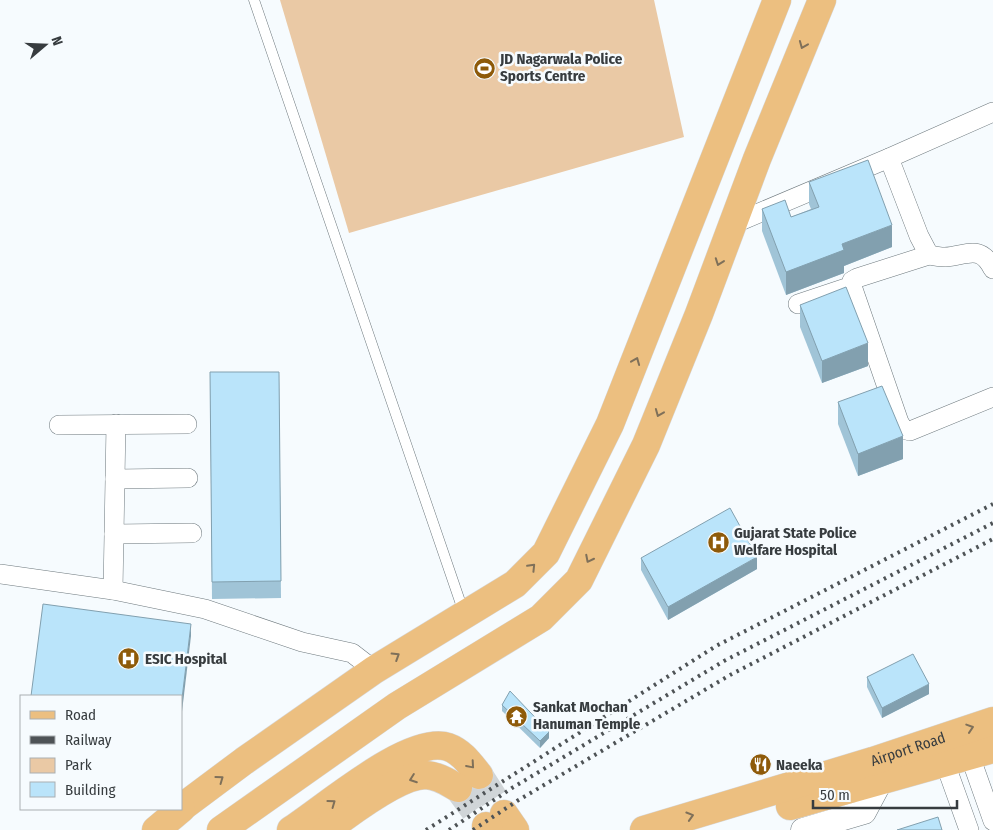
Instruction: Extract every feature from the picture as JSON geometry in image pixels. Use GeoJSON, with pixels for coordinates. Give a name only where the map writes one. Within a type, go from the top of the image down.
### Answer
{"type":"FeatureCollection","features":[{"type":"Feature","properties":{"kind":"main road"},"geometry":{"type":"LineString","coordinates":[[182,808],[244,761],[374,670],[515,584],[546,553],[610,424],[663,295],[720,140],[777,0]]}},
{"type":"Feature","properties":{"kind":"main road"},"geometry":{"type":"LineString","coordinates":[[222,830],[397,706],[541,618],[579,580],[646,445],[822,0]]}},
{"type":"Feature","properties":{"kind":"main road","name":"Airport Road"},"geometry":{"type":"LineString","coordinates":[[876,771],[993,720]]}},
{"type":"Feature","properties":{"kind":"main road"},"geometry":{"type":"LineString","coordinates":[[291,830],[382,766],[408,752],[429,746],[446,746],[460,753],[469,782],[424,775],[411,779],[380,792],[327,830]]}},
{"type":"Feature","properties":{"kind":"main road","name":"Airport Road"},"geometry":{"type":"LineString","coordinates":[[822,786],[876,771],[969,756]]}},
{"type":"Feature","properties":{"kind":"main road"},"geometry":{"type":"LineString","coordinates":[[644,830],[822,786]]}},
{"type":"Feature","properties":{"kind":"main road"},"geometry":{"type":"LineString","coordinates":[[708,830],[822,786]]}},
{"type":"Feature","properties":{"kind":"main road"},"geometry":{"type":"LineString","coordinates":[[156,830],[180,810]]}},
{"type":"Feature","properties":{"kind":"street"},"geometry":{"type":"LineString","coordinates":[[733,224],[993,112]]}},
{"type":"Feature","properties":{"kind":"street"},"geometry":{"type":"LineString","coordinates":[[890,158],[919,236],[930,255]]}},
{"type":"Feature","properties":{"kind":"street"},"geometry":{"type":"LineString","coordinates":[[993,269],[989,261],[982,254],[968,252],[946,257],[930,255],[852,281],[881,397],[903,429],[910,431],[993,397]]}},
{"type":"Feature","properties":{"kind":"street"},"geometry":{"type":"LineString","coordinates":[[798,304],[852,286]]}},
{"type":"Feature","properties":{"kind":"street"},"geometry":{"type":"LineString","coordinates":[[113,590],[116,424]]}},
{"type":"Feature","properties":{"kind":"street"},"geometry":{"type":"LineString","coordinates":[[59,425],[187,424]]}},
{"type":"Feature","properties":{"kind":"street"},"geometry":{"type":"LineString","coordinates":[[115,479],[188,478]]}},
{"type":"Feature","properties":{"kind":"street"},"geometry":{"type":"LineString","coordinates":[[114,534],[192,533]]}},
{"type":"Feature","properties":{"kind":"street"},"geometry":{"type":"LineString","coordinates":[[0,574],[113,590],[205,609],[302,642],[352,653],[374,670]]}},
{"type":"Feature","properties":{"kind":"street"},"geometry":{"type":"LineString","coordinates":[[969,756],[993,821]]}},
{"type":"Feature","properties":{"kind":"street"},"geometry":{"type":"LineString","coordinates":[[969,756],[969,830]]}},
{"type":"Feature","properties":{"kind":"street"},"geometry":{"type":"LineString","coordinates":[[803,830],[864,812],[876,771]]}},
{"type":"Feature","properties":{"kind":"lane"},"geometry":{"type":"LineString","coordinates":[[254,0],[464,614]]}},
{"type":"Feature","properties":{"kind":"green space","name":"JD Nagarwala Police Sports Centre"},"geometry":{"type":"Polygon","coordinates":[[[280,0],[654,0],[684,137],[349,233],[280,0]]]}},
{"type":"Feature","properties":{"kind":"building"},"geometry":{"type":"Polygon","coordinates":[[[868,160],[892,225],[842,244],[844,250],[786,272],[762,209],[785,200],[791,217],[819,207],[809,182],[868,160]]]}},
{"type":"Feature","properties":{"kind":"building"},"geometry":{"type":"Polygon","coordinates":[[[846,287],[868,343],[822,361],[800,305],[846,287]]]}},
{"type":"Feature","properties":{"kind":"building"},"geometry":{"type":"Polygon","coordinates":[[[210,372],[279,372],[281,581],[212,582],[210,372]]]}},
{"type":"Feature","properties":{"kind":"building"},"geometry":{"type":"Polygon","coordinates":[[[882,386],[903,436],[858,454],[838,402],[882,386]]]}},
{"type":"Feature","properties":{"kind":"building"},"geometry":{"type":"Polygon","coordinates":[[[730,508],[757,557],[668,607],[641,558],[730,508]]]}},
{"type":"Feature","properties":{"kind":"building"},"geometry":{"type":"Polygon","coordinates":[[[43,604],[191,624],[182,699],[182,695],[31,695],[43,604]]]}},
{"type":"Feature","properties":{"kind":"building"},"geometry":{"type":"Polygon","coordinates":[[[913,654],[929,684],[882,708],[867,677],[913,654]]]}},
{"type":"Feature","properties":{"kind":"building"},"geometry":{"type":"Polygon","coordinates":[[[510,691],[549,732],[540,741],[502,705],[510,691]]]}},
{"type":"Feature","properties":{"kind":"building"},"geometry":{"type":"Polygon","coordinates":[[[938,817],[942,830],[897,830],[938,817]]]}},
{"type":"Feature","properties":{"kind":"tunnel"},"geometry":{"type":"LineString","coordinates":[[479,775],[504,814]]}},
{"type":"Feature","properties":{"kind":"tunnel"},"geometry":{"type":"LineString","coordinates":[[458,788],[486,826]]}},
{"type":"Feature","properties":{"kind":"railway"},"geometry":{"type":"LineString","coordinates":[[426,830],[716,646],[993,504]]}},
{"type":"Feature","properties":{"kind":"railway"},"geometry":{"type":"LineString","coordinates":[[449,830],[512,788],[724,661],[993,523]]}},
{"type":"Feature","properties":{"kind":"railway"},"geometry":{"type":"LineString","coordinates":[[473,830],[517,801],[730,675],[993,539]]}},
{"type":"Feature","properties":{"kind":"place","name":"JD Nagarwala Police Sports Centre"},"geometry":{"type":"Point","coordinates":[484,68]}},
{"type":"Feature","properties":{"kind":"place","name":"Gujarat State Police Welfare Hospital"},"geometry":{"type":"Point","coordinates":[718,542]}},
{"type":"Feature","properties":{"kind":"place","name":"ESIC Hospital"},"geometry":{"type":"Point","coordinates":[129,659]}},
{"type":"Feature","properties":{"kind":"place","name":"Sankat Mochan Hanuman Temple"},"geometry":{"type":"Point","coordinates":[517,716]}},
{"type":"Feature","properties":{"kind":"place","name":"Naeeka"},"geometry":{"type":"Point","coordinates":[760,765]}}]}
